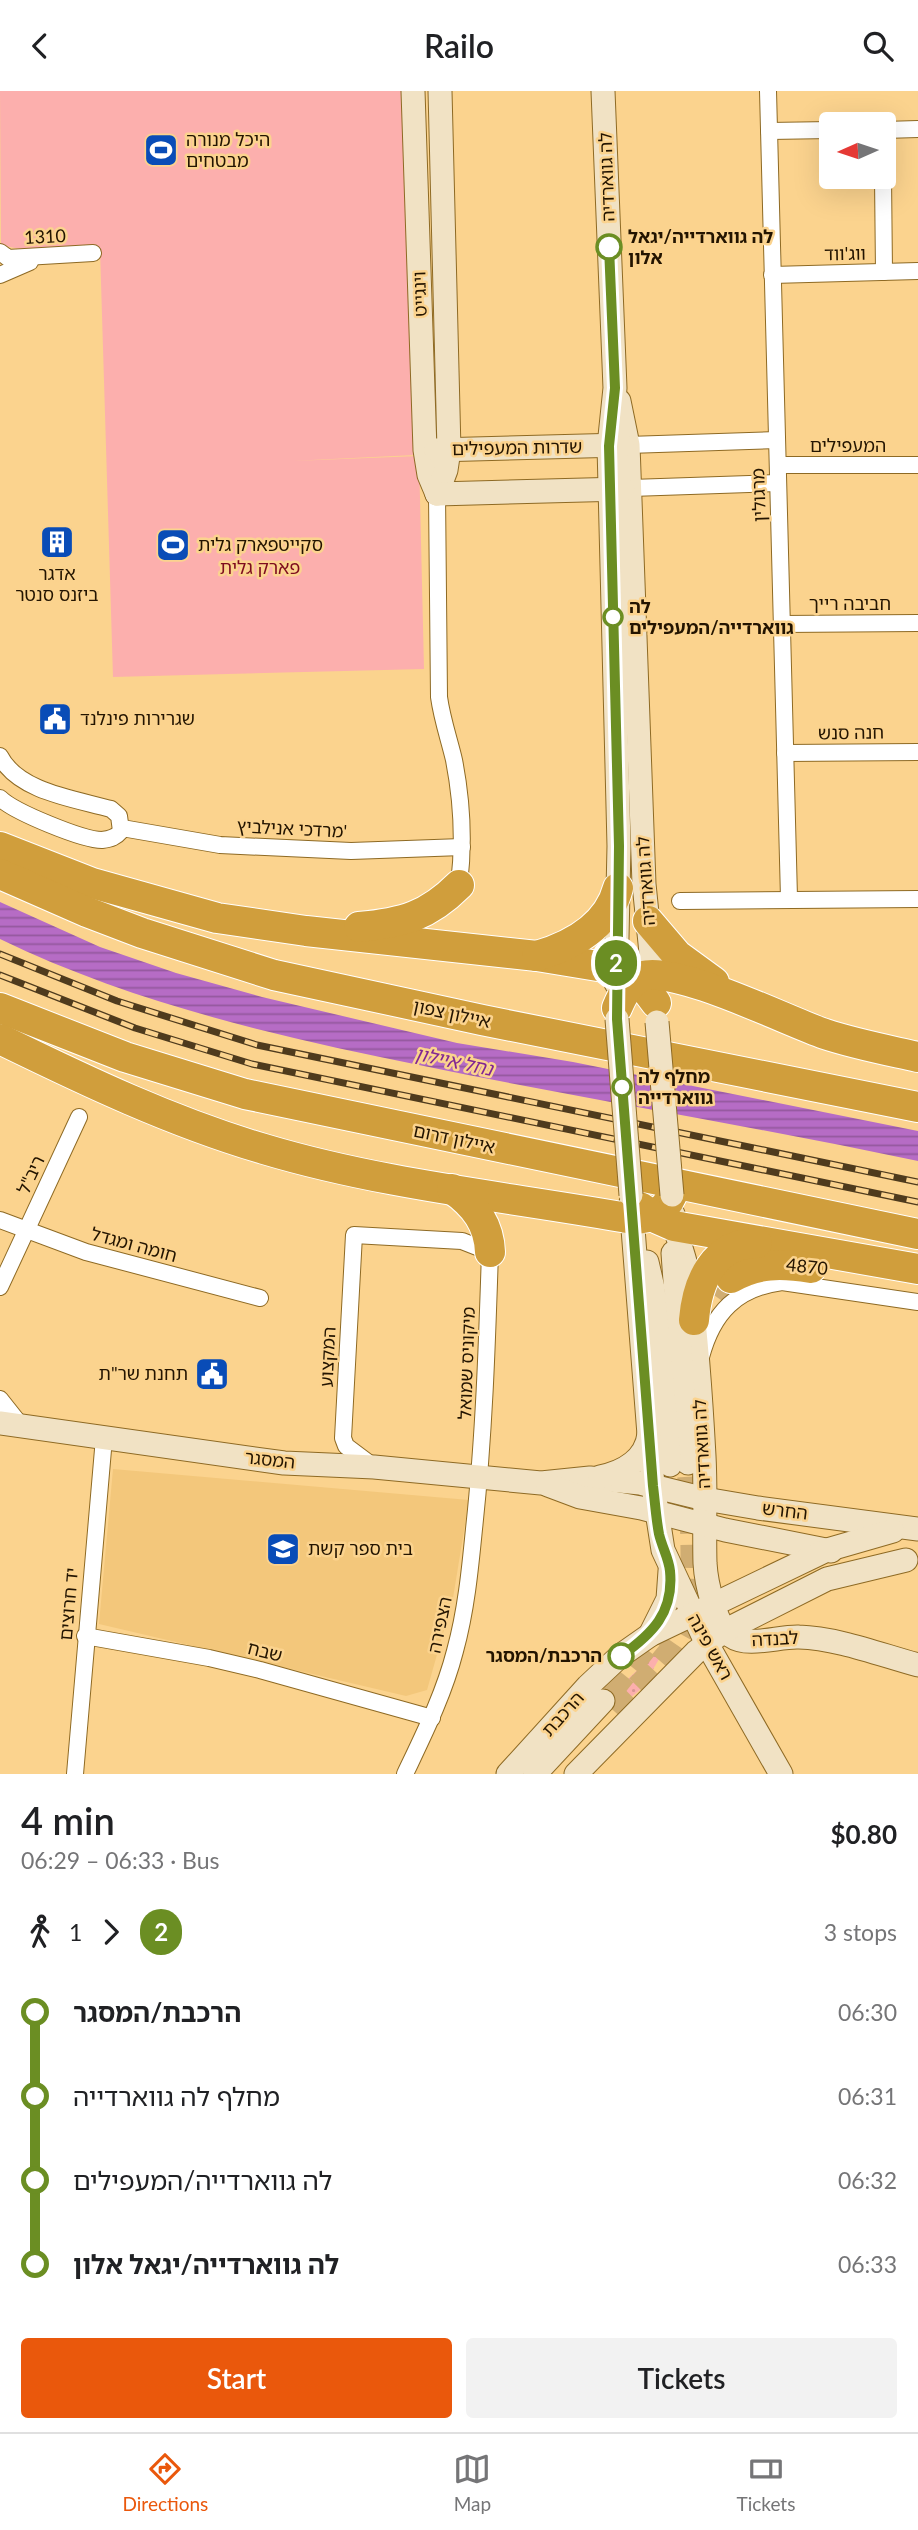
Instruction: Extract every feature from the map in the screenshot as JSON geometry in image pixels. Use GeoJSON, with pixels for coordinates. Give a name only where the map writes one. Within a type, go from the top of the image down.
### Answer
{"type":"FeatureCollection","features":[{"type":"Feature","properties":{"kind":"highway"},"geometry":{"type":"LineString","coordinates":[[0,847],[92,883],[217,918],[306,931],[537,956],[644,989]]}},
{"type":"Feature","properties":{"kind":"highway","name":"איילון צפון"},"geometry":{"type":"LineString","coordinates":[[0,874],[76,908],[142,933],[274,975],[482,1020],[918,1107]]}},
{"type":"Feature","properties":{"kind":"highway"},"geometry":{"type":"LineString","coordinates":[[306,931],[383,925],[406,919],[438,906],[459,885]]}},
{"type":"Feature","properties":{"kind":"highway"},"geometry":{"type":"LineString","coordinates":[[537,956],[571,943],[596,926],[610,911],[618,888]]}},
{"type":"Feature","properties":{"kind":"highway"},"geometry":{"type":"LineString","coordinates":[[648,921],[677,955],[710,980],[747,1002]]}},
{"type":"Feature","properties":{"kind":"highway"},"geometry":{"type":"LineString","coordinates":[[617,1013],[625,991],[644,989],[673,977],[747,1002],[826,1034],[918,1057]]}},
{"type":"Feature","properties":{"kind":"highway","name":"איילון דרום"},"geometry":{"type":"LineString","coordinates":[[0,1008],[136,1061],[245,1094],[918,1234]]}},
{"type":"Feature","properties":{"kind":"highway"},"geometry":{"type":"LineString","coordinates":[[0,1039],[140,1105],[230,1139],[317,1163],[452,1189],[653,1210],[770,1243],[918,1269]]}},
{"type":"Feature","properties":{"kind":"highway"},"geometry":{"type":"LineString","coordinates":[[452,1189],[471,1205],[485,1223],[490,1252]]}},
{"type":"Feature","properties":{"kind":"highway"},"geometry":{"type":"LineString","coordinates":[[694,1320],[698,1296],[716,1258],[742,1244],[770,1243]]}},
{"type":"Feature","properties":{"kind":"highway"},"geometry":{"type":"LineString","coordinates":[[731,1279],[751,1268],[785,1264],[918,1284]]}},
{"type":"Feature","properties":{"kind":"main road","name":"וינגייט"},"geometry":{"type":"LineString","coordinates":[[413,91],[425,450],[429,475],[437,494]]}},
{"type":"Feature","properties":{"kind":"main road","name":"וינגייט"},"geometry":{"type":"LineString","coordinates":[[437,494],[446,470],[449,450],[440,91]]}},
{"type":"Feature","properties":{"kind":"main road","name":"לה גווארדיה"},"geometry":{"type":"LineString","coordinates":[[603,91],[620,489],[648,921],[644,989],[653,1210],[649,1434],[653,1486],[666,1515]]}},
{"type":"Feature","properties":{"kind":"main road","name":"שדרות המעפילים"},"geometry":{"type":"LineString","coordinates":[[425,450],[618,445]]}},
{"type":"Feature","properties":{"kind":"main road","name":"לה גווארדיה"},"geometry":{"type":"LineString","coordinates":[[620,489],[616,714],[618,888],[644,989]]}},
{"type":"Feature","properties":{"kind":"main road"},"geometry":{"type":"LineString","coordinates":[[437,494],[620,489]]}},
{"type":"Feature","properties":{"kind":"main road","name":"לה גווארדיה"},"geometry":{"type":"LineString","coordinates":[[617,1013],[653,1210],[687,1264],[698,1371],[687,1461],[705,1499]]}},
{"type":"Feature","properties":{"kind":"main road"},"geometry":{"type":"LineString","coordinates":[[653,1210],[648,1265],[687,1461]]}},
{"type":"Feature","properties":{"kind":"main road"},"geometry":{"type":"LineString","coordinates":[[653,1210],[674,1294],[687,1461]]}},
{"type":"Feature","properties":{"kind":"main road","name":"המסגר"},"geometry":{"type":"LineString","coordinates":[[0,1423],[284,1462],[374,1467],[541,1483],[590,1478],[653,1486]]}},
{"type":"Feature","properties":{"kind":"main road"},"geometry":{"type":"LineString","coordinates":[[590,1478],[614,1473],[635,1461],[645,1450],[649,1434]]}},
{"type":"Feature","properties":{"kind":"main road"},"geometry":{"type":"LineString","coordinates":[[687,1461],[713,1472],[736,1496],[758,1508]]}},
{"type":"Feature","properties":{"kind":"main road","name":"המסגר"},"geometry":{"type":"LineString","coordinates":[[541,1483],[580,1497],[605,1500],[666,1515]]}},
{"type":"Feature","properties":{"kind":"main road","name":"החרש"},"geometry":{"type":"LineString","coordinates":[[653,1486],[758,1508],[912,1528]]}},
{"type":"Feature","properties":{"kind":"main road"},"geometry":{"type":"LineString","coordinates":[[705,1499],[715,1637]]}},
{"type":"Feature","properties":{"kind":"main road"},"geometry":{"type":"LineString","coordinates":[[605,1500],[631,1516],[666,1559],[668,1599],[650,1635]]}},
{"type":"Feature","properties":{"kind":"main road"},"geometry":{"type":"LineString","coordinates":[[666,1515],[711,1594]]}},
{"type":"Feature","properties":{"kind":"main road","name":"החרש"},"geometry":{"type":"LineString","coordinates":[[666,1515],[827,1550],[912,1560]]}},
{"type":"Feature","properties":{"kind":"main road","name":"ראש פינה"},"geometry":{"type":"LineString","coordinates":[[666,1515],[666,1559],[692,1615],[715,1637],[731,1686],[777,1770]]}},
{"type":"Feature","properties":{"kind":"main road","name":"הרכבת"},"geometry":{"type":"LineString","coordinates":[[508,1774],[588,1686],[620,1656],[650,1635],[692,1615],[711,1594],[827,1550],[912,1528]]}},
{"type":"Feature","properties":{"kind":"main road"},"geometry":{"type":"LineString","coordinates":[[576,1774],[669,1679],[715,1637],[827,1579],[912,1560]]}},
{"type":"Feature","properties":{"kind":"main road","name":"לבנדה"},"geometry":{"type":"LineString","coordinates":[[715,1637],[742,1641],[783,1637],[814,1638],[918,1665]]}},
{"type":"Feature","properties":{"kind":"main road"},"geometry":{"type":"LineString","coordinates":[[669,1679],[704,1674],[731,1686],[737,1664],[748,1649],[765,1640]]}},
{"type":"Feature","properties":{"kind":"main road"},"geometry":{"type":"LineString","coordinates":[[534,1774],[609,1706],[556,1774]]}},
{"type":"Feature","properties":{"kind":"street","name":"מרגולין"},"geometry":{"type":"LineString","coordinates":[[768,91],[789,898]]}},
{"type":"Feature","properties":{"kind":"street"},"geometry":{"type":"LineString","coordinates":[[896,130],[918,129]]}},
{"type":"Feature","properties":{"kind":"street"},"geometry":{"type":"LineString","coordinates":[[769,131],[819,130]]}},
{"type":"Feature","properties":{"kind":"street"},"geometry":{"type":"LineString","coordinates":[[883,189],[884,272]]}},
{"type":"Feature","properties":{"kind":"street","name":"1310"},"geometry":{"type":"LineString","coordinates":[[0,254],[8,258],[93,253]]}},
{"type":"Feature","properties":{"kind":"street"},"geometry":{"type":"LineString","coordinates":[[0,254],[0,269]]}},
{"type":"Feature","properties":{"kind":"street"},"geometry":{"type":"LineString","coordinates":[[0,275],[28,263],[60,256]]}},
{"type":"Feature","properties":{"kind":"street","name":"ווג'ווד"},"geometry":{"type":"LineString","coordinates":[[772,275],[918,271]]}},
{"type":"Feature","properties":{"kind":"street","name":"שדרות המעפילים"},"geometry":{"type":"LineString","coordinates":[[618,445],[777,440]]}},
{"type":"Feature","properties":{"kind":"street","name":"המעפילים"},"geometry":{"type":"LineString","coordinates":[[778,465],[918,465]]}},
{"type":"Feature","properties":{"kind":"street"},"geometry":{"type":"LineString","coordinates":[[620,489],[778,483]]}},
{"type":"Feature","properties":{"kind":"street","name":"וינגייט"},"geometry":{"type":"LineString","coordinates":[[437,494],[439,697],[455,769],[462,847],[459,885]]}},
{"type":"Feature","properties":{"kind":"street","name":"חביבה רייך"},"geometry":{"type":"LineString","coordinates":[[782,624],[918,623]]}},
{"type":"Feature","properties":{"kind":"street","name":"חנה סנש"},"geometry":{"type":"LineString","coordinates":[[785,753],[918,752]]}},
{"type":"Feature","properties":{"kind":"street"},"geometry":{"type":"LineString","coordinates":[[0,756],[14,775],[27,783],[111,809],[119,816],[122,828]]}},
{"type":"Feature","properties":{"kind":"street","name":"מרדכי אנילביץ'"},"geometry":{"type":"LineString","coordinates":[[0,799],[14,808],[91,839],[113,838],[122,828],[220,845],[351,851],[462,847]]}},
{"type":"Feature","properties":{"kind":"street"},"geometry":{"type":"LineString","coordinates":[[680,901],[918,899]]}},
{"type":"Feature","properties":{"kind":"street","name":"ריב\"ל"},"geometry":{"type":"LineString","coordinates":[[0,1287],[79,1117]]}},
{"type":"Feature","properties":{"kind":"street","name":"חומה ומגדל"},"geometry":{"type":"LineString","coordinates":[[0,1220],[86,1252],[260,1298]]}},
{"type":"Feature","properties":{"kind":"street","name":"המקצוע"},"geometry":{"type":"LineString","coordinates":[[374,1467],[346,1446],[343,1438],[354,1235],[462,1241],[490,1252]]}},
{"type":"Feature","properties":{"kind":"street","name":"מיקוניס שמואל"},"geometry":{"type":"LineString","coordinates":[[480,1476],[490,1252]]}},
{"type":"Feature","properties":{"kind":"street","name":"4870"},"geometry":{"type":"LineString","coordinates":[[698,1371],[703,1349],[715,1325],[735,1299],[755,1287],[782,1282],[918,1302]]}},
{"type":"Feature","properties":{"kind":"street"},"geometry":{"type":"LineString","coordinates":[[0,1399],[23,1428]]}},
{"type":"Feature","properties":{"kind":"street","name":"יד חרוצים"},"geometry":{"type":"LineString","coordinates":[[75,1774],[104,1438]]}},
{"type":"Feature","properties":{"kind":"street","name":"הצפירה"},"geometry":{"type":"LineString","coordinates":[[405,1774],[432,1718],[456,1650],[467,1587],[480,1476]]}},
{"type":"Feature","properties":{"kind":"street","name":"שבח"},"geometry":{"type":"LineString","coordinates":[[85,1636],[260,1670],[432,1718]]}},
{"type":"Feature","properties":{"kind":"shaded area","name":"בית ספר קשת"},"geometry":{"type":"Polygon","coordinates":[[[113,1469],[469,1500],[453,1598],[427,1690],[406,1696],[99,1624],[113,1469]]]}},
{"type":"Feature","properties":{"kind":"green space","name":"היכל מנורה מבטחים"},"geometry":{"type":"Polygon","coordinates":[[[0,91],[402,91],[415,455],[291,461],[419,456],[424,669],[113,677],[100,249],[22,249],[1,244],[0,91]]]}},
{"type":"Feature","properties":{"kind":"green space"},"geometry":{"type":"Polygon","coordinates":[[[665,1648],[667,1650],[645,1684],[635,1694],[623,1703],[611,1693],[651,1658],[665,1648]]]}},
{"type":"Feature","properties":{"kind":"water","name":"נחל איילון"},"geometry":{"type":"Polygon","coordinates":[[[0,902],[100,947],[176,973],[262,997],[457,1043],[573,1062],[918,1131],[918,1161],[419,1065],[205,1015],[101,982],[0,939],[0,902]]]}},
{"type":"Feature","properties":{"kind":"tunnel"},"geometry":{"type":"LineString","coordinates":[[700,1338],[710,1305],[731,1278]]}},
{"type":"Feature","properties":{"kind":"tunnel"},"geometry":{"type":"LineString","coordinates":[[614,1711],[675,1644],[687,1619],[692,1577],[688,1463]]}},
{"type":"Feature","properties":{"kind":"tunnel"},"geometry":{"type":"LineString","coordinates":[[610,1693],[660,1630]]}},
{"type":"Feature","properties":{"kind":"railway"},"geometry":{"type":"LineString","coordinates":[[0,954],[117,1001],[257,1045],[918,1182]]}},
{"type":"Feature","properties":{"kind":"railway"},"geometry":{"type":"LineString","coordinates":[[0,975],[135,1028],[252,1064],[918,1202]]}},
{"type":"Feature","properties":{"kind":"bus line","name":"2"},"geometry":{"type":"LineString","coordinates":[[609,247],[615,388],[609,446],[619,846],[617,1019],[653,1486],[659,1533],[670,1568],[668,1599],[655,1628],[650,1635],[621,1656]]}},
{"type":"Feature","properties":{"kind":"place","name":"היכל מנורה מבטחים"},"geometry":{"type":"Point","coordinates":[161,150]}},
{"type":"Feature","properties":{"kind":"place","name":"לה גווארדייה/יגאל אלון"},"geometry":{"type":"Point","coordinates":[609,247]}},
{"type":"Feature","properties":{"kind":"place","name":"אדגר ביזנס סנטר"},"geometry":{"type":"Point","coordinates":[57,542]}},
{"type":"Feature","properties":{"kind":"place","name":"סקייטפארק גלית"},"geometry":{"type":"Point","coordinates":[173,545]}},
{"type":"Feature","properties":{"kind":"place","name":"לה גווארדייה/המעפילים"},"geometry":{"type":"Point","coordinates":[613,617]}},
{"type":"Feature","properties":{"kind":"place","name":"שגרירות פינלנד"},"geometry":{"type":"Point","coordinates":[55,719]}},
{"type":"Feature","properties":{"kind":"place","name":"מחלף לה גווארדייה"},"geometry":{"type":"Point","coordinates":[622,1087]}},
{"type":"Feature","properties":{"kind":"place","name":"תחנת שר\"ת"},"geometry":{"type":"Point","coordinates":[212,1374]}},
{"type":"Feature","properties":{"kind":"place","name":"בית ספר קשת"},"geometry":{"type":"Point","coordinates":[283,1549]}},
{"type":"Feature","properties":{"kind":"place","name":"הרכבת/המסגר"},"geometry":{"type":"Point","coordinates":[621,1656]}},
{"type":"Feature","properties":{"kind":"park label","name":"פארק גלית"},"geometry":{"type":"Point","coordinates":[260,568]}}]}
